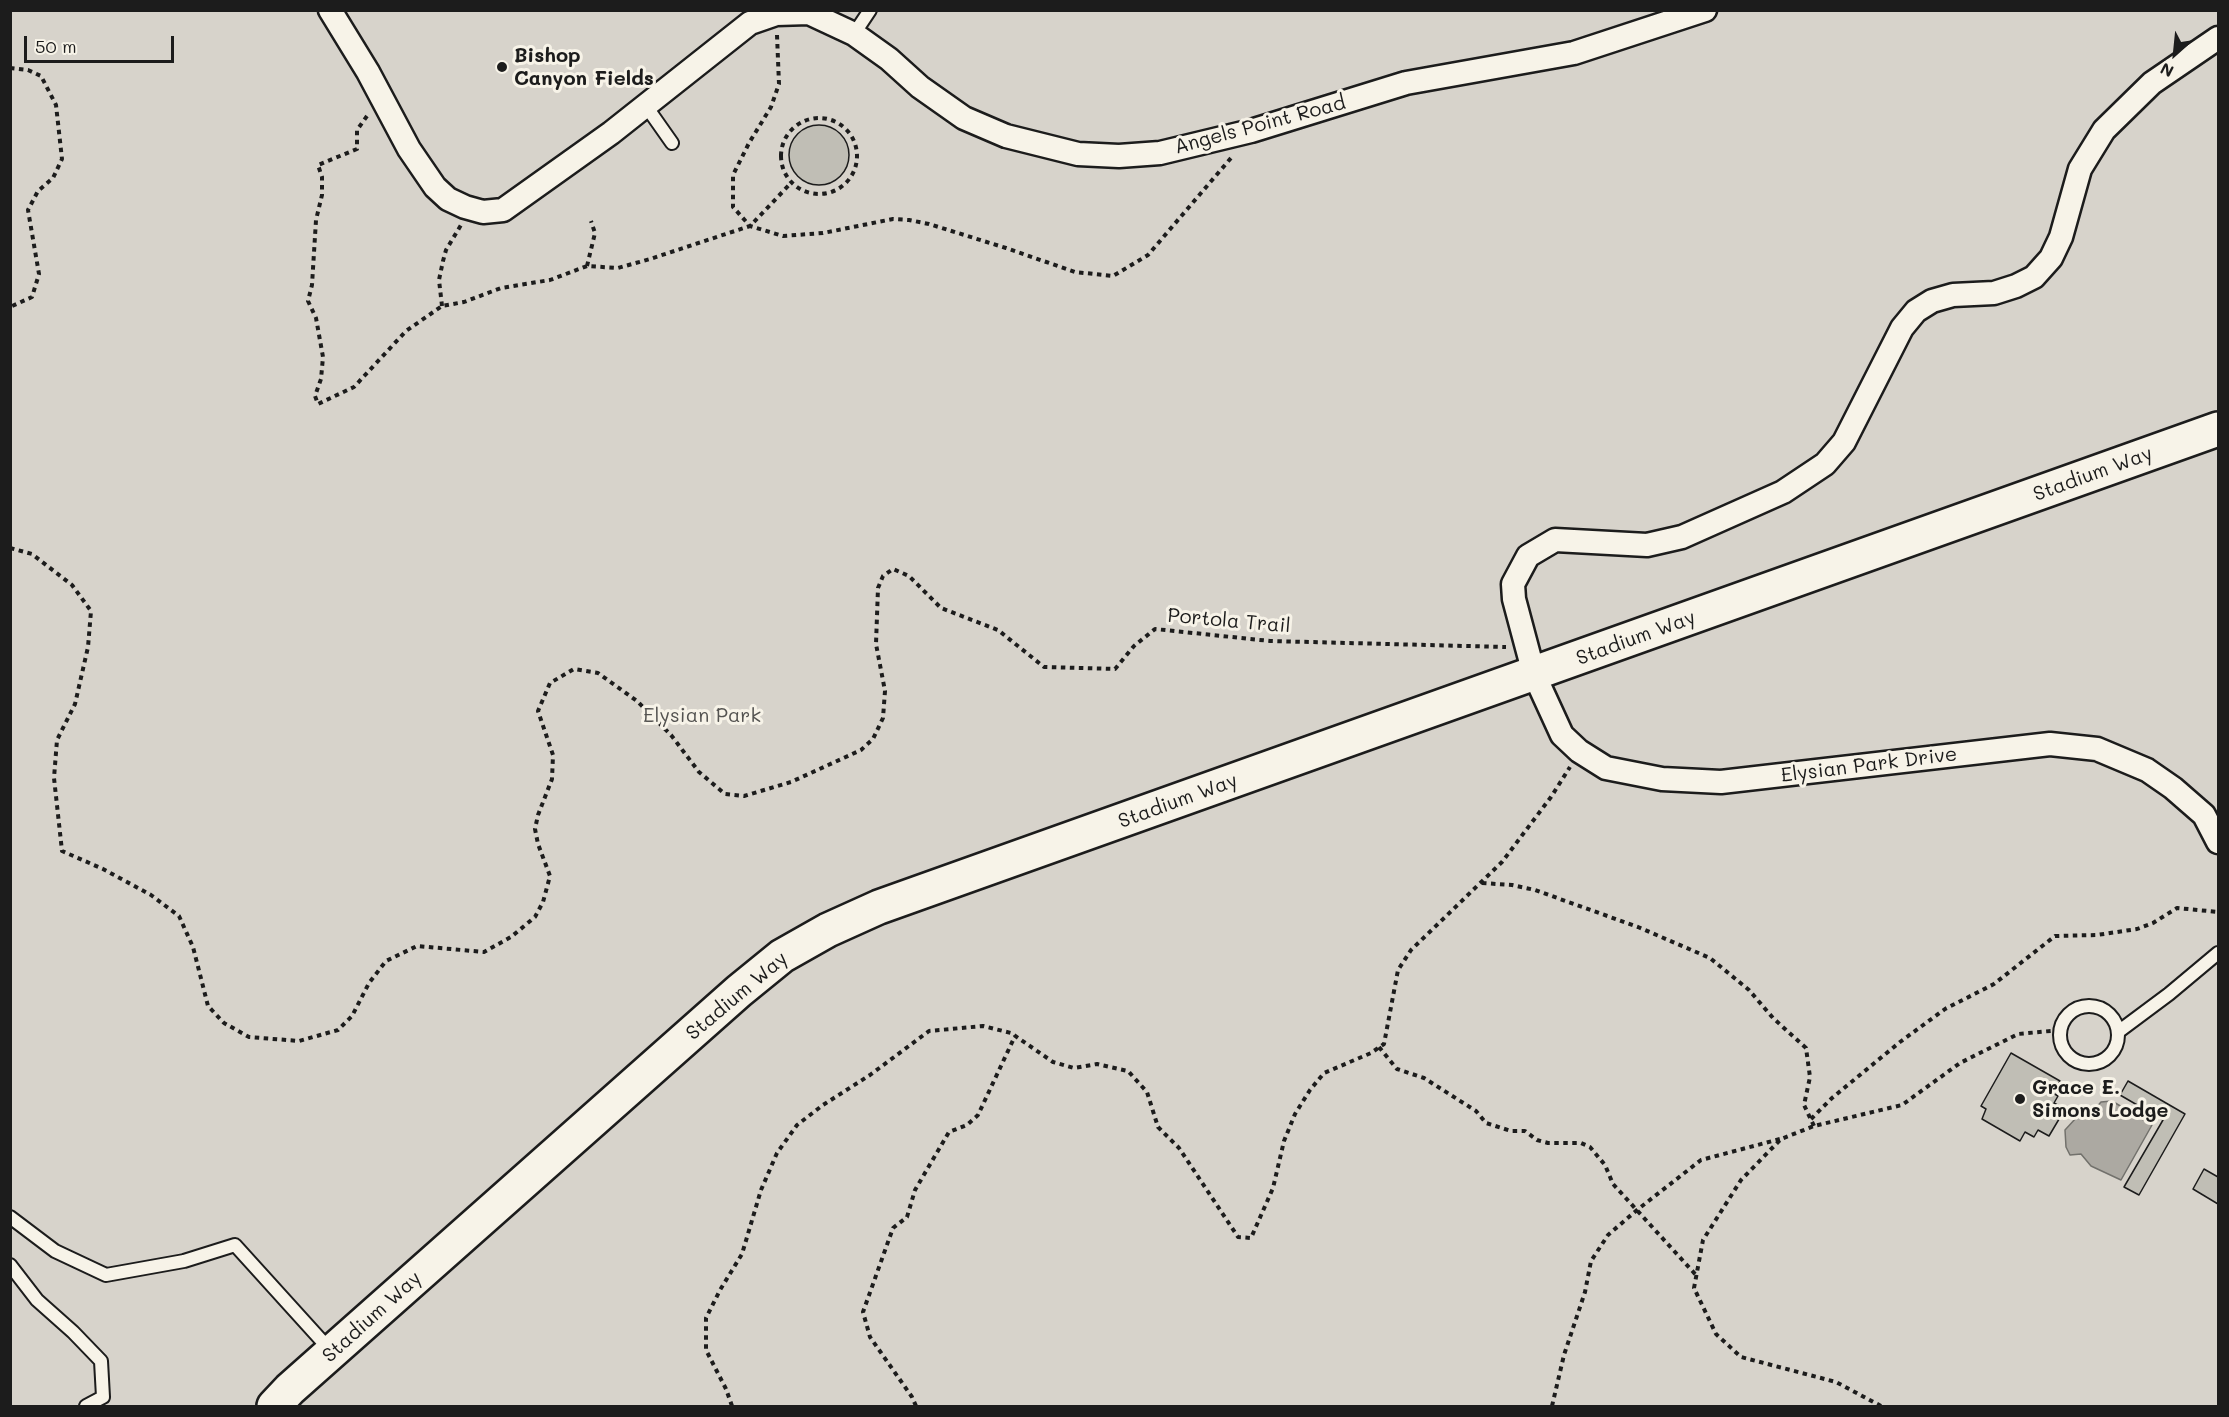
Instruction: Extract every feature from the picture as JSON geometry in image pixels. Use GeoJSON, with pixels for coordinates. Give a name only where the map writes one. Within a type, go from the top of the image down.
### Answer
{"type":"FeatureCollection","features":[{"type":"Feature","properties":{"kind":"main road","name":"Stadium Way"},"geometry":{"type":"LineString","coordinates":[[274,1407],[290,1389],[739,991],[782,956],[828,930],[879,907],[1530,660],[2218,429]]}},
{"type":"Feature","properties":{"kind":"street","name":"Angels Point Road"},"geometry":{"type":"LineString","coordinates":[[330,10],[368,72],[409,149],[435,187],[448,200],[483,212],[503,210],[611,133],[750,23],[776,14],[809,13],[854,34],[889,59],[920,87],[964,118],[1017,139],[1078,154],[1119,156],[1160,153],[1251,131],[1406,83],[1574,53],[1705,10]]}},
{"type":"Feature","properties":{"kind":"street"},"geometry":{"type":"LineString","coordinates":[[1530,660],[1514,598],[1513,584],[1528,556],[1555,540],[1647,545],[1682,537],[1784,492],[1825,464],[1844,442],[1902,328],[1916,311],[1932,301],[1953,295],[1994,292],[2016,286],[2034,277],[2051,258],[2061,237],[2080,169],[2104,130],[2152,82],[2218,38]]}},
{"type":"Feature","properties":{"kind":"street","name":"Elysian Park Drive"},"geometry":{"type":"LineString","coordinates":[[1530,660],[1562,735],[1579,751],[1606,768],[1662,779],[1721,782],[2050,744],[2097,748],[2147,770],[2173,788],[2204,815],[2218,842]]}},
{"type":"Feature","properties":{"kind":"lane"},"geometry":{"type":"LineString","coordinates":[[854,34],[870,10]]}},
{"type":"Feature","properties":{"kind":"lane"},"geometry":{"type":"LineString","coordinates":[[646,106],[672,143]]}},
{"type":"Feature","properties":{"kind":"lane"},"geometry":{"type":"LineString","coordinates":[[2118,1032],[2218,953]]}},
{"type":"Feature","properties":{"kind":"lane"},"geometry":{"type":"LineString","coordinates":[[2086,1006],[2097,1007],[2109,1014],[2118,1032],[2114,1049],[2108,1057],[2091,1064],[2081,1063],[2070,1057],[2064,1049],[2061,1030],[2068,1016],[2086,1006]]}},
{"type":"Feature","properties":{"kind":"lane"},"geometry":{"type":"LineString","coordinates":[[10,1217],[55,1251],[106,1275],[184,1261],[236,1245],[332,1352]]}},
{"type":"Feature","properties":{"kind":"lane"},"geometry":{"type":"LineString","coordinates":[[10,1265],[37,1300],[101,1361],[103,1397],[86,1407]]}},
{"type":"Feature","properties":{"kind":"path"},"geometry":{"type":"LineString","coordinates":[[776,14],[779,84],[771,107],[749,142],[733,175],[733,207],[750,226],[783,236],[823,232],[893,219],[909,220],[1006,248],[1075,272],[1113,276],[1148,255],[1223,168],[1251,131]]}},
{"type":"Feature","properties":{"kind":"path"},"geometry":{"type":"LineString","coordinates":[[10,68],[28,70],[41,76],[56,105],[63,159],[53,178],[38,192],[28,210],[39,274],[32,297],[10,307]]}},
{"type":"Feature","properties":{"kind":"path"},"geometry":{"type":"LineString","coordinates":[[381,98],[357,130],[357,149],[318,165],[322,177],[322,195],[316,220],[312,285],[308,301],[316,318],[323,357],[321,379],[315,396],[318,404],[354,387],[406,332],[442,306],[464,302],[501,288],[550,280],[587,266],[618,268],[650,260],[750,226],[791,183]]}},
{"type":"Feature","properties":{"kind":"path"},"geometry":{"type":"LineString","coordinates":[[816,117],[829,118],[840,124],[855,143],[857,156],[855,169],[849,180],[839,189],[827,194],[814,194],[791,183],[780,161],[783,142],[793,127],[804,120],[816,117]]}},
{"type":"Feature","properties":{"kind":"path"},"geometry":{"type":"LineString","coordinates":[[442,306],[439,280],[446,250],[470,209]]}},
{"type":"Feature","properties":{"kind":"path"},"geometry":{"type":"LineString","coordinates":[[587,266],[595,233],[591,221]]}},
{"type":"Feature","properties":{"kind":"path","name":"Portola Trail"},"geometry":{"type":"LineString","coordinates":[[10,548],[32,554],[72,585],[91,611],[88,647],[75,704],[57,740],[54,778],[62,851],[103,869],[151,895],[179,916],[193,947],[208,1006],[224,1023],[249,1037],[299,1041],[338,1030],[352,1016],[369,983],[386,961],[417,945],[484,952],[511,937],[535,917],[543,902],[550,876],[535,829],[552,778],[553,755],[538,711],[550,683],[574,669],[598,673],[637,700],[671,735],[699,772],[725,794],[744,796],[791,782],[861,750],[873,739],[883,718],[885,691],[876,644],[878,588],[884,576],[893,569],[909,576],[941,608],[998,630],[1044,667],[1115,669],[1134,646],[1155,629],[1270,641],[1390,645],[1530,660]]}},
{"type":"Feature","properties":{"kind":"path"},"geometry":{"type":"LineString","coordinates":[[732,1407],[726,1389],[706,1350],[706,1318],[742,1254],[761,1190],[777,1153],[797,1125],[823,1104],[870,1075],[930,1032],[983,1026],[1015,1036],[1053,1062],[1074,1068],[1097,1064],[1128,1071],[1147,1092],[1158,1127],[1179,1148],[1238,1237],[1251,1238],[1274,1188],[1284,1141],[1295,1114],[1310,1090],[1324,1073],[1371,1053],[1384,1044],[1398,970],[1411,950],[1502,862],[1551,797],[1579,751]]}},
{"type":"Feature","properties":{"kind":"path"},"geometry":{"type":"LineString","coordinates":[[1481,883],[1512,885],[1535,890],[1638,927],[1710,958],[1749,990],[1773,1018],[1806,1048],[1810,1077],[1804,1105],[1814,1126]]}},
{"type":"Feature","properties":{"kind":"path"},"geometry":{"type":"LineString","coordinates":[[1810,1119],[1900,1042],[1945,1009],[1994,984],[2055,936],[2097,935],[2137,929],[2153,923],[2177,908],[2218,912]]}},
{"type":"Feature","properties":{"kind":"path"},"geometry":{"type":"LineString","coordinates":[[1552,1407],[1564,1355],[1585,1292],[1591,1261],[1608,1235],[1636,1210],[1701,1160],[1781,1139],[1814,1126],[1902,1105],[1960,1064],[2018,1034],[2061,1030]]}},
{"type":"Feature","properties":{"kind":"path"},"geometry":{"type":"LineString","coordinates":[[916,1407],[912,1397],[870,1337],[863,1312],[893,1228],[907,1217],[915,1190],[950,1132],[967,1125],[978,1115],[1015,1036]]}},
{"type":"Feature","properties":{"kind":"path"},"geometry":{"type":"LineString","coordinates":[[1379,1047],[1397,1069],[1425,1078],[1476,1111],[1486,1123],[1511,1131],[1525,1131],[1537,1140],[1548,1143],[1581,1143],[1590,1147],[1605,1165],[1613,1184],[1696,1275]]}},
{"type":"Feature","properties":{"kind":"path"},"geometry":{"type":"LineString","coordinates":[[1781,1139],[1741,1180],[1703,1240],[1694,1288],[1716,1334],[1741,1358],[1836,1382],[1881,1407]]}},
{"type":"Feature","properties":{"kind":"green space","name":"Elysian Park"},"geometry":{"type":"Polygon","coordinates":[[[10,11],[2218,11],[2218,1406],[11,1406],[10,11]]]}},
{"type":"Feature","properties":{"kind":"shaded area"},"geometry":{"type":"Polygon","coordinates":[[[2112,1101],[2152,1125],[2121,1180],[2091,1166],[2081,1154],[2070,1155],[2066,1147],[2065,1130],[2076,1118],[2089,1116],[2101,1102],[2112,1101]]]}},
{"type":"Feature","properties":{"kind":"building"},"geometry":{"type":"Polygon","coordinates":[[[813,125],[825,125],[841,133],[847,143],[849,155],[847,167],[841,177],[825,185],[813,185],[797,177],[789,161],[789,149],[797,133],[813,125]]]}},
{"type":"Feature","properties":{"kind":"building","name":"Grace E. Simons Lodge"},"geometry":{"type":"Polygon","coordinates":[[[2011,1053],[2060,1081],[2053,1093],[2058,1096],[2054,1103],[2065,1109],[2049,1136],[2038,1130],[2034,1137],[2025,1132],[2020,1141],[1982,1119],[1986,1109],[1981,1106],[2011,1053]]]}},
{"type":"Feature","properties":{"kind":"building"},"geometry":{"type":"Polygon","coordinates":[[[2128,1081],[2185,1114],[2139,1195],[2124,1187],[2163,1120],[2120,1095],[2128,1081]]]}},
{"type":"Feature","properties":{"kind":"building"},"geometry":{"type":"Polygon","coordinates":[[[2204,1169],[2218,1177],[2218,1204],[2193,1189],[2204,1169]]]}},
{"type":"Feature","properties":{"kind":"place","name":"Bishop Canyon Fields"},"geometry":{"type":"Point","coordinates":[502,67]}},
{"type":"Feature","properties":{"kind":"place","name":"Grace E. Simons Lodge"},"geometry":{"type":"Point","coordinates":[2020,1099]}}]}
